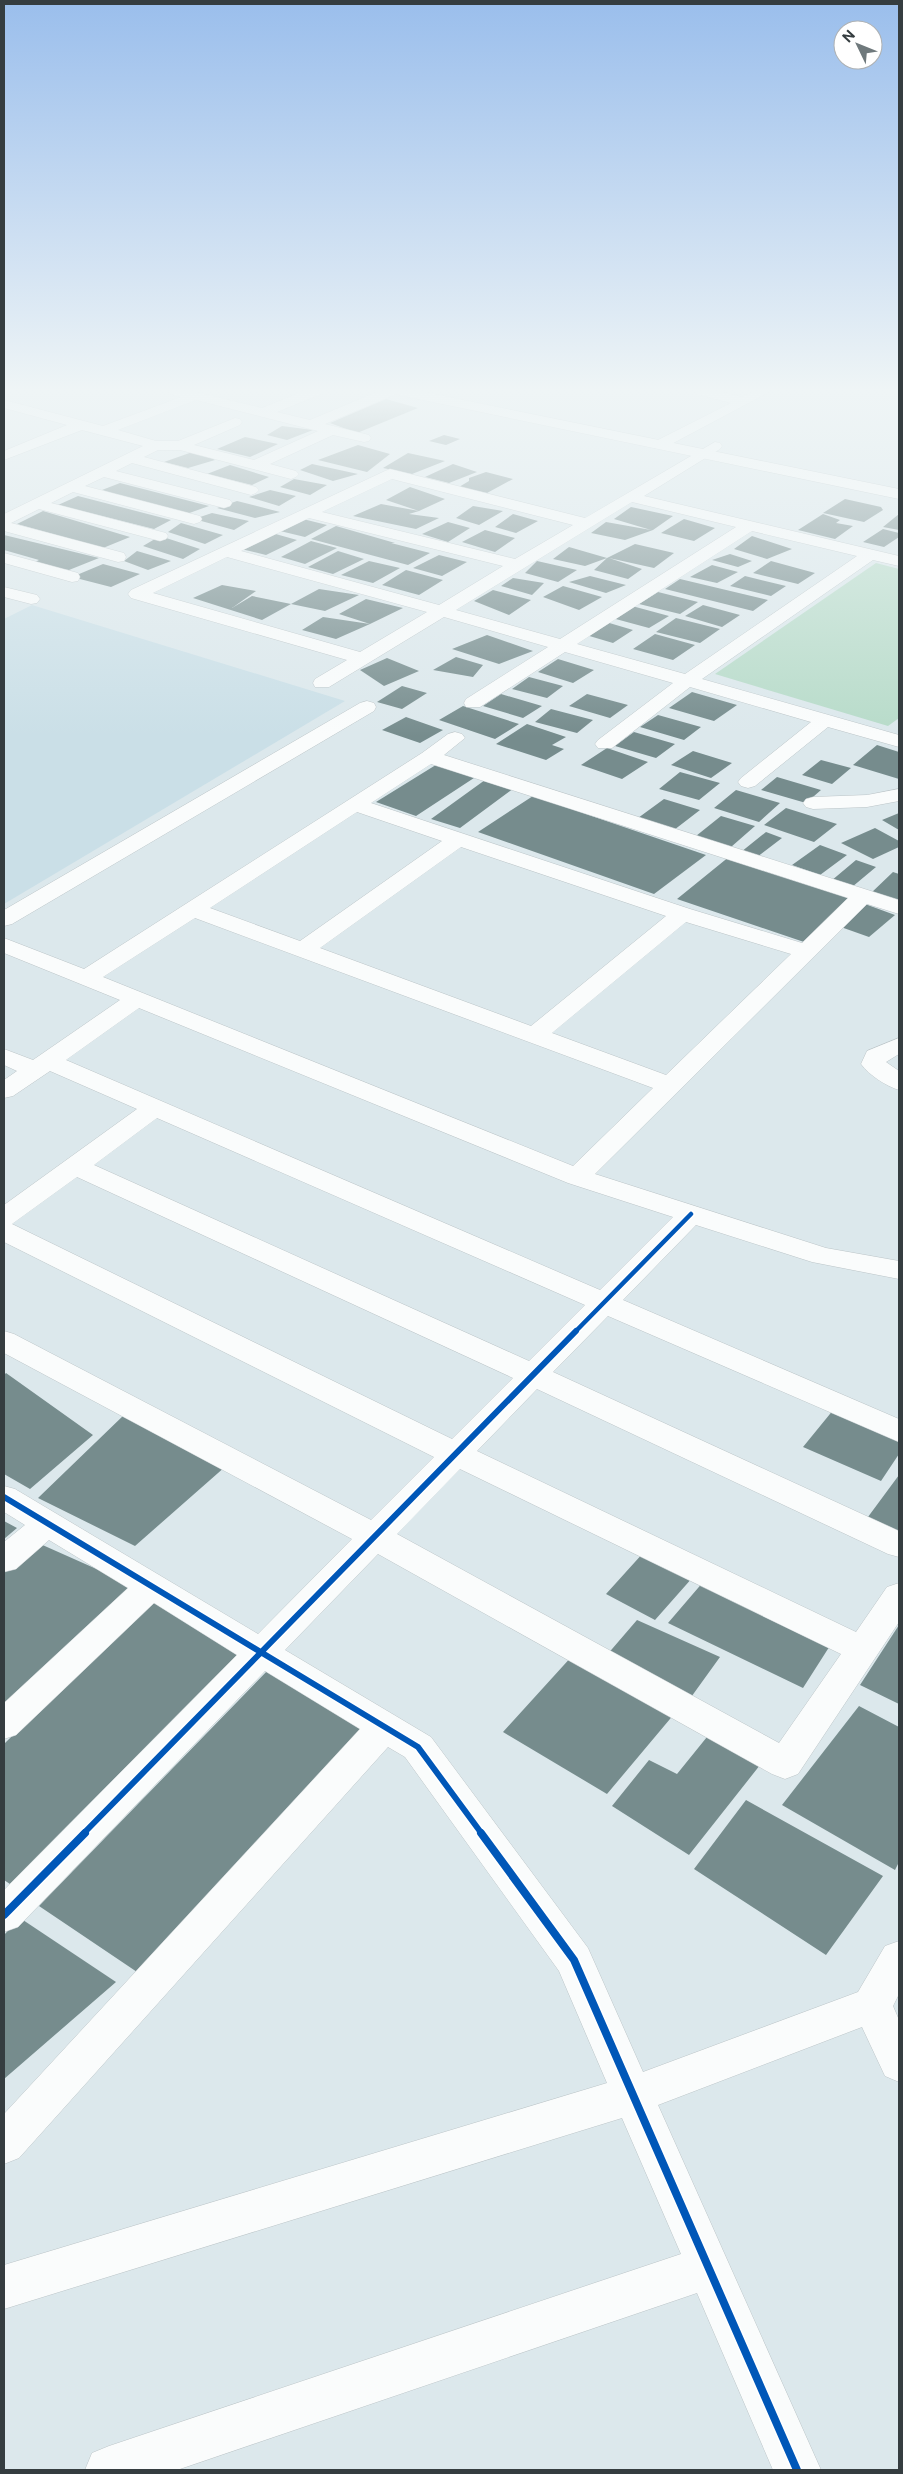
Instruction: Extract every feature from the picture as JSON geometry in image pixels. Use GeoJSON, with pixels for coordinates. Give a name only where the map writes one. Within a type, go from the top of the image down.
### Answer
{"type":"FeatureCollection","features":[{"type":"Feature","properties":{"kind":"street"},"geometry":{"type":"LineString","coordinates":[[4,520],[33,506]]}},
{"type":"Feature","properties":{"kind":"street"},"geometry":{"type":"LineString","coordinates":[[47,506],[160,536]]}},
{"type":"Feature","properties":{"kind":"street"},"geometry":{"type":"LineString","coordinates":[[146,506],[194,519]]}},
{"type":"Feature","properties":{"kind":"street"},"geometry":{"type":"LineString","coordinates":[[322,506],[138,594],[363,658]]}},
{"type":"Feature","properties":{"kind":"street"},"geometry":{"type":"LineString","coordinates":[[520,506],[586,523]]}},
{"type":"Feature","properties":{"kind":"street"},"geometry":{"type":"LineString","coordinates":[[322,684],[613,506]]}},
{"type":"Feature","properties":{"kind":"street"},"geometry":{"type":"LineString","coordinates":[[668,506],[899,561]]}},
{"type":"Feature","properties":{"kind":"street"},"geometry":{"type":"LineString","coordinates":[[308,513],[518,565]]}},
{"type":"Feature","properties":{"kind":"street"},"geometry":{"type":"LineString","coordinates":[[4,526],[118,557]]}},
{"type":"Feature","properties":{"kind":"street"},"geometry":{"type":"LineString","coordinates":[[474,703],[561,645],[749,526]]}},
{"type":"Feature","properties":{"kind":"street"},"geometry":{"type":"LineString","coordinates":[[226,552],[442,611],[899,741]]}},
{"type":"Feature","properties":{"kind":"street"},"geometry":{"type":"LineString","coordinates":[[605,744],[687,681],[870,554]]}},
{"type":"Feature","properties":{"kind":"street"},"geometry":{"type":"LineString","coordinates":[[4,558],[72,577]]}},
{"type":"Feature","properties":{"kind":"street"},"geometry":{"type":"LineString","coordinates":[[4,592],[31,599]]}},
{"type":"Feature","properties":{"kind":"street"},"geometry":{"type":"LineString","coordinates":[[4,919],[366,707]]}},
{"type":"Feature","properties":{"kind":"street"},"geometry":{"type":"LineString","coordinates":[[748,782],[824,720]]}},
{"type":"Feature","properties":{"kind":"street"},"geometry":{"type":"LineString","coordinates":[[86,978],[353,804],[429,757],[454,738]]}},
{"type":"Feature","properties":{"kind":"street"},"geometry":{"type":"LineString","coordinates":[[429,757],[899,907]]}},
{"type":"Feature","properties":{"kind":"street"},"geometry":{"type":"LineString","coordinates":[[813,803],[860,802],[881,800],[899,795]]}},
{"type":"Feature","properties":{"kind":"street"},"geometry":{"type":"LineString","coordinates":[[353,804],[682,914],[805,951]]}},
{"type":"Feature","properties":{"kind":"street"},"geometry":{"type":"LineString","coordinates":[[303,950],[458,839]]}},
{"type":"Feature","properties":{"kind":"street"},"geometry":{"type":"LineString","coordinates":[[577,1177],[672,1086],[805,951],[863,896]]}},
{"type":"Feature","properties":{"kind":"street"},"geometry":{"type":"LineString","coordinates":[[192,909],[672,1086]]}},
{"type":"Feature","properties":{"kind":"street"},"geometry":{"type":"LineString","coordinates":[[535,1035],[682,914]]}},
{"type":"Feature","properties":{"kind":"street"},"geometry":{"type":"LineString","coordinates":[[4,945],[577,1177],[822,1256],[899,1270]]}},
{"type":"Feature","properties":{"kind":"street"},"geometry":{"type":"LineString","coordinates":[[4,1091],[138,999]]}},
{"type":"Feature","properties":{"kind":"street"},"geometry":{"type":"LineString","coordinates":[[899,1044],[876,1056],[874,1064],[899,1082]]}},
{"type":"Feature","properties":{"kind":"street"},"geometry":{"type":"LineString","coordinates":[[4,1056],[41,1065],[156,1107],[899,1430]]}},
{"type":"Feature","properties":{"kind":"street"},"geometry":{"type":"LineString","coordinates":[[4,1218],[156,1107]]}},
{"type":"Feature","properties":{"kind":"street"},"geometry":{"type":"LineString","coordinates":[[75,1166],[533,1375],[899,1545]]}},
{"type":"Feature","properties":{"kind":"street"},"geometry":{"type":"LineString","coordinates":[[4,1915],[691,1214]]}},
{"type":"Feature","properties":{"kind":"street"},"geometry":{"type":"LineString","coordinates":[[4,1231],[455,1454],[862,1650]]}},
{"type":"Feature","properties":{"kind":"street"},"geometry":{"type":"LineString","coordinates":[[4,1342],[374,1537],[785,1764],[899,1596]]}},
{"type":"Feature","properties":{"kind":"street"},"geometry":{"type":"LineString","coordinates":[[4,1496],[418,1747],[574,1960],[797,2470]]}},
{"type":"Feature","properties":{"kind":"street"},"geometry":{"type":"LineString","coordinates":[[4,1560],[48,1523]]}},
{"type":"Feature","properties":{"kind":"street"},"geometry":{"type":"LineString","coordinates":[[4,1725],[151,1586]]}},
{"type":"Feature","properties":{"kind":"street"},"geometry":{"type":"LineString","coordinates":[[4,2144],[384,1726]]}},
{"type":"Feature","properties":{"kind":"street"},"geometry":{"type":"LineString","coordinates":[[4,2287],[633,2094],[872,2005],[899,1958]]}},
{"type":"Feature","properties":{"kind":"street"},"geometry":{"type":"LineString","coordinates":[[872,2005],[899,2063]]}},
{"type":"Feature","properties":{"kind":"street"},"geometry":{"type":"LineString","coordinates":[[109,2470],[708,2267]]}},
{"type":"Feature","properties":{"kind":"shaded area"},"geometry":{"type":"Polygon","coordinates":[[[32,605],[345,701],[4,904],[4,619],[32,605]]]}},
{"type":"Feature","properties":{"kind":"green space"},"geometry":{"type":"Polygon","coordinates":[[[876,563],[899,569],[899,718],[888,726],[715,674],[876,563]]]}},
{"type":"Feature","properties":{"kind":"building"},"geometry":{"type":"Polygon","coordinates":[[[64,506],[119,506],[171,520],[154,529],[64,506]]]}},
{"type":"Feature","properties":{"kind":"building"},"geometry":{"type":"Polygon","coordinates":[[[152,506],[208,506],[181,516],[152,506]]]}},
{"type":"Feature","properties":{"kind":"building"},"geometry":{"type":"Polygon","coordinates":[[[258,506],[280,512],[255,518],[217,508],[258,506]]]}},
{"type":"Feature","properties":{"kind":"building"},"geometry":{"type":"Polygon","coordinates":[[[375,506],[394,506],[419,511],[409,514],[439,518],[416,529],[353,516],[375,506]]]}},
{"type":"Feature","properties":{"kind":"building"},"geometry":{"type":"Polygon","coordinates":[[[405,506],[429,506],[419,511],[405,506]]]}},
{"type":"Feature","properties":{"kind":"building"},"geometry":{"type":"Polygon","coordinates":[[[472,506],[503,511],[479,525],[456,518],[472,506]]]}},
{"type":"Feature","properties":{"kind":"building"},"geometry":{"type":"Polygon","coordinates":[[[833,506],[879,506],[883,510],[864,522],[823,513],[833,506]]]}},
{"type":"Feature","properties":{"kind":"building"},"geometry":{"type":"Polygon","coordinates":[[[631,507],[673,516],[653,530],[625,540],[591,533],[606,522],[651,530],[614,519],[631,507]]]}},
{"type":"Feature","properties":{"kind":"building"},"geometry":{"type":"Polygon","coordinates":[[[43,511],[130,537],[103,548],[17,524],[43,511]]]}},
{"type":"Feature","properties":{"kind":"building"},"geometry":{"type":"Polygon","coordinates":[[[212,513],[249,521],[234,530],[194,519],[212,513]]]}},
{"type":"Feature","properties":{"kind":"building"},"geometry":{"type":"Polygon","coordinates":[[[513,514],[538,521],[516,533],[495,527],[513,514]]]}},
{"type":"Feature","properties":{"kind":"building"},"geometry":{"type":"Polygon","coordinates":[[[823,514],[840,520],[836,523],[853,526],[835,539],[798,530],[823,514]]]}},
{"type":"Feature","properties":{"kind":"building"},"geometry":{"type":"Polygon","coordinates":[[[899,514],[899,530],[883,527],[899,514]]]}},
{"type":"Feature","properties":{"kind":"building"},"geometry":{"type":"Polygon","coordinates":[[[303,519],[327,525],[305,537],[280,531],[303,519]]]}},
{"type":"Feature","properties":{"kind":"building"},"geometry":{"type":"Polygon","coordinates":[[[684,519],[715,528],[694,541],[661,533],[684,519]]]}},
{"type":"Feature","properties":{"kind":"building"},"geometry":{"type":"Polygon","coordinates":[[[448,522],[470,528],[448,542],[422,534],[448,522]]]}},
{"type":"Feature","properties":{"kind":"building"},"geometry":{"type":"Polygon","coordinates":[[[181,523],[223,535],[205,544],[168,532],[181,523]]]}},
{"type":"Feature","properties":{"kind":"building"},"geometry":{"type":"Polygon","coordinates":[[[336,526],[430,553],[408,565],[311,539],[336,526]]]}},
{"type":"Feature","properties":{"kind":"building"},"geometry":{"type":"Polygon","coordinates":[[[883,529],[899,533],[899,537],[884,547],[863,542],[883,529]]]}},
{"type":"Feature","properties":{"kind":"building"},"geometry":{"type":"Polygon","coordinates":[[[485,530],[515,538],[495,552],[462,542],[485,530]]]}},
{"type":"Feature","properties":{"kind":"building"},"geometry":{"type":"Polygon","coordinates":[[[272,533],[297,540],[266,555],[241,549],[272,533]]]}},
{"type":"Feature","properties":{"kind":"building"},"geometry":{"type":"Polygon","coordinates":[[[4,535],[99,558],[69,570],[29,565],[39,560],[4,550],[4,535]]]}},
{"type":"Feature","properties":{"kind":"building"},"geometry":{"type":"Polygon","coordinates":[[[160,536],[200,549],[183,559],[143,546],[160,536]]]}},
{"type":"Feature","properties":{"kind":"building"},"geometry":{"type":"Polygon","coordinates":[[[752,536],[792,549],[767,559],[734,549],[752,536]]]}},
{"type":"Feature","properties":{"kind":"building"},"geometry":{"type":"Polygon","coordinates":[[[311,541],[337,548],[305,564],[281,557],[311,541]]]}},
{"type":"Feature","properties":{"kind":"building"},"geometry":{"type":"Polygon","coordinates":[[[635,544],[674,553],[654,568],[609,558],[642,569],[628,579],[594,570],[607,558],[635,544]]]}},
{"type":"Feature","properties":{"kind":"building"},"geometry":{"type":"Polygon","coordinates":[[[569,547],[607,558],[585,566],[553,559],[569,547]]]}},
{"type":"Feature","properties":{"kind":"building"},"geometry":{"type":"Polygon","coordinates":[[[137,551],[171,561],[148,570],[124,561],[137,551]]]}},
{"type":"Feature","properties":{"kind":"building"},"geometry":{"type":"Polygon","coordinates":[[[338,551],[364,559],[333,574],[308,567],[338,551]]]}},
{"type":"Feature","properties":{"kind":"building"},"geometry":{"type":"Polygon","coordinates":[[[730,554],[752,561],[738,567],[712,560],[730,554]]]}},
{"type":"Feature","properties":{"kind":"building"},"geometry":{"type":"Polygon","coordinates":[[[439,555],[467,562],[442,576],[413,568],[439,555]]]}},
{"type":"Feature","properties":{"kind":"building"},"geometry":{"type":"Polygon","coordinates":[[[369,561],[400,568],[373,583],[341,575],[369,561]]]}},
{"type":"Feature","properties":{"kind":"building"},"geometry":{"type":"Polygon","coordinates":[[[537,561],[577,570],[558,582],[525,573],[537,561]]]}},
{"type":"Feature","properties":{"kind":"building"},"geometry":{"type":"Polygon","coordinates":[[[771,561],[815,573],[798,584],[753,573],[771,561]]]}},
{"type":"Feature","properties":{"kind":"building"},"geometry":{"type":"Polygon","coordinates":[[[103,564],[140,574],[111,587],[72,577],[103,564]]]}},
{"type":"Feature","properties":{"kind":"building"},"geometry":{"type":"Polygon","coordinates":[[[712,565],[738,572],[717,583],[690,577],[712,565]]]}},
{"type":"Feature","properties":{"kind":"building"},"geometry":{"type":"Polygon","coordinates":[[[406,570],[443,580],[419,595],[382,585],[406,570]]]}},
{"type":"Feature","properties":{"kind":"building"},"geometry":{"type":"Polygon","coordinates":[[[590,576],[626,585],[606,593],[569,582],[590,576]]]}},
{"type":"Feature","properties":{"kind":"building"},"geometry":{"type":"Polygon","coordinates":[[[745,576],[786,586],[771,596],[730,586],[745,576]]]}},
{"type":"Feature","properties":{"kind":"building"},"geometry":{"type":"Polygon","coordinates":[[[513,578],[544,583],[532,595],[501,586],[513,578]]]}},
{"type":"Feature","properties":{"kind":"building"},"geometry":{"type":"Polygon","coordinates":[[[680,579],[768,600],[753,611],[665,589],[680,579]]]}},
{"type":"Feature","properties":{"kind":"building"},"geometry":{"type":"Polygon","coordinates":[[[222,585],[256,591],[232,608],[252,596],[291,604],[262,620],[193,598],[222,585]]]}},
{"type":"Feature","properties":{"kind":"building"},"geometry":{"type":"Polygon","coordinates":[[[563,586],[602,597],[579,610],[543,597],[563,586]]]}},
{"type":"Feature","properties":{"kind":"building"},"geometry":{"type":"Polygon","coordinates":[[[319,589],[359,595],[325,611],[291,604],[319,589]]]}},
{"type":"Feature","properties":{"kind":"building"},"geometry":{"type":"Polygon","coordinates":[[[493,590],[531,600],[509,615],[474,601],[493,590]]]}},
{"type":"Feature","properties":{"kind":"building"},"geometry":{"type":"Polygon","coordinates":[[[658,592],[698,602],[680,614],[639,604],[658,592]]]}},
{"type":"Feature","properties":{"kind":"building"},"geometry":{"type":"Polygon","coordinates":[[[366,599],[403,608],[370,624],[339,614],[366,599]]]}},
{"type":"Feature","properties":{"kind":"building"},"geometry":{"type":"Polygon","coordinates":[[[703,605],[740,615],[722,627],[685,616],[703,605]]]}},
{"type":"Feature","properties":{"kind":"building"},"geometry":{"type":"Polygon","coordinates":[[[632,606],[669,616],[649,628],[612,618],[632,606]]]}},
{"type":"Feature","properties":{"kind":"building"},"geometry":{"type":"Polygon","coordinates":[[[323,617],[370,624],[336,639],[302,630],[323,617]]]}},
{"type":"Feature","properties":{"kind":"building"},"geometry":{"type":"Polygon","coordinates":[[[676,618],[720,629],[700,643],[656,632],[676,618]]]}},
{"type":"Feature","properties":{"kind":"building"},"geometry":{"type":"Polygon","coordinates":[[[606,622],[633,630],[613,643],[586,635],[606,622]]]}},
{"type":"Feature","properties":{"kind":"building"},"geometry":{"type":"Polygon","coordinates":[[[655,634],[695,645],[673,660],[633,649],[655,634]]]}},
{"type":"Feature","properties":{"kind":"building"},"geometry":{"type":"Polygon","coordinates":[[[487,635],[533,651],[499,664],[452,649],[487,635]]]}},
{"type":"Feature","properties":{"kind":"building"},"geometry":{"type":"Polygon","coordinates":[[[456,657],[483,665],[473,677],[433,670],[456,657]]]}},
{"type":"Feature","properties":{"kind":"building"},"geometry":{"type":"Polygon","coordinates":[[[387,658],[419,671],[384,686],[360,670],[387,658]]]}},
{"type":"Feature","properties":{"kind":"building"},"geometry":{"type":"Polygon","coordinates":[[[558,659],[594,670],[573,683],[538,672],[558,659]]]}},
{"type":"Feature","properties":{"kind":"building"},"geometry":{"type":"Polygon","coordinates":[[[529,677],[563,686],[547,698],[512,689],[529,677]]]}},
{"type":"Feature","properties":{"kind":"building"},"geometry":{"type":"Polygon","coordinates":[[[402,686],[427,693],[402,709],[377,702],[402,686]]]}},
{"type":"Feature","properties":{"kind":"building"},"geometry":{"type":"Polygon","coordinates":[[[692,692],[737,705],[714,721],[669,708],[692,692]]]}},
{"type":"Feature","properties":{"kind":"building"},"geometry":{"type":"Polygon","coordinates":[[[501,694],[542,706],[523,718],[483,706],[501,694]]]}},
{"type":"Feature","properties":{"kind":"building"},"geometry":{"type":"Polygon","coordinates":[[[587,694],[628,705],[610,718],[569,706],[587,694]]]}},
{"type":"Feature","properties":{"kind":"building"},"geometry":{"type":"Polygon","coordinates":[[[463,706],[519,724],[495,739],[439,720],[463,706]]]}},
{"type":"Feature","properties":{"kind":"building"},"geometry":{"type":"Polygon","coordinates":[[[551,709],[593,720],[577,733],[535,722],[551,709]]]}},
{"type":"Feature","properties":{"kind":"building"},"geometry":{"type":"Polygon","coordinates":[[[658,715],[701,727],[684,740],[640,727],[658,715]]]}},
{"type":"Feature","properties":{"kind":"building"},"geometry":{"type":"Polygon","coordinates":[[[406,717],[443,730],[420,743],[382,730],[406,717]]]}},
{"type":"Feature","properties":{"kind":"building"},"geometry":{"type":"Polygon","coordinates":[[[527,724],[566,737],[552,745],[564,749],[546,760],[496,744],[527,724]]]}},
{"type":"Feature","properties":{"kind":"building"},"geometry":{"type":"Polygon","coordinates":[[[634,732],[675,744],[656,758],[615,746],[634,732]]]}},
{"type":"Feature","properties":{"kind":"building"},"geometry":{"type":"Polygon","coordinates":[[[877,745],[899,752],[899,779],[853,765],[877,745]]]}},
{"type":"Feature","properties":{"kind":"building"},"geometry":{"type":"Polygon","coordinates":[[[607,748],[648,762],[622,779],[581,765],[607,748]]]}},
{"type":"Feature","properties":{"kind":"building"},"geometry":{"type":"Polygon","coordinates":[[[693,751],[732,763],[711,778],[671,765],[693,751]]]}},
{"type":"Feature","properties":{"kind":"building"},"geometry":{"type":"Polygon","coordinates":[[[821,760],[851,768],[832,784],[802,775],[821,760]]]}},
{"type":"Feature","properties":{"kind":"building"},"geometry":{"type":"Polygon","coordinates":[[[439,763],[477,776],[416,816],[376,802],[439,763]]]}},
{"type":"Feature","properties":{"kind":"building"},"geometry":{"type":"Polygon","coordinates":[[[680,772],[720,783],[699,800],[659,789],[680,772]]]}},
{"type":"Feature","properties":{"kind":"building"},"geometry":{"type":"Polygon","coordinates":[[[777,777],[821,790],[806,803],[761,790],[777,777]]]}},
{"type":"Feature","properties":{"kind":"building"},"geometry":{"type":"Polygon","coordinates":[[[485,780],[514,788],[460,828],[431,819],[485,780]]]}},
{"type":"Feature","properties":{"kind":"building"},"geometry":{"type":"Polygon","coordinates":[[[736,790],[780,803],[759,822],[714,808],[736,790]]]}},
{"type":"Feature","properties":{"kind":"building"},"geometry":{"type":"Polygon","coordinates":[[[533,796],[706,855],[654,894],[478,832],[533,796]]]}},
{"type":"Feature","properties":{"kind":"building"},"geometry":{"type":"Polygon","coordinates":[[[664,799],[700,810],[674,830],[638,818],[664,799]]]}},
{"type":"Feature","properties":{"kind":"building"},"geometry":{"type":"Polygon","coordinates":[[[786,808],[837,824],[814,842],[764,825],[786,808]]]}},
{"type":"Feature","properties":{"kind":"building"},"geometry":{"type":"Polygon","coordinates":[[[899,813],[899,830],[882,820],[899,813]]]}},
{"type":"Feature","properties":{"kind":"building"},"geometry":{"type":"Polygon","coordinates":[[[721,816],[755,826],[731,847],[696,836],[721,816]]]}},
{"type":"Feature","properties":{"kind":"building"},"geometry":{"type":"Polygon","coordinates":[[[875,828],[899,841],[899,847],[873,859],[841,843],[875,828]]]}},
{"type":"Feature","properties":{"kind":"building"},"geometry":{"type":"Polygon","coordinates":[[[766,832],[782,838],[757,857],[741,852],[766,832]]]}},
{"type":"Feature","properties":{"kind":"building"},"geometry":{"type":"Polygon","coordinates":[[[820,845],[847,855],[820,875],[792,865],[820,845]]]}},
{"type":"Feature","properties":{"kind":"building"},"geometry":{"type":"Polygon","coordinates":[[[730,856],[854,896],[804,942],[677,899],[730,856]]]}},
{"type":"Feature","properties":{"kind":"building"},"geometry":{"type":"Polygon","coordinates":[[[856,860],[876,867],[852,887],[831,881],[856,860]]]}},
{"type":"Feature","properties":{"kind":"building"},"geometry":{"type":"Polygon","coordinates":[[[893,872],[899,874],[899,903],[870,894],[893,872]]]}},
{"type":"Feature","properties":{"kind":"building"},"geometry":{"type":"Polygon","coordinates":[[[865,904],[895,915],[869,937],[838,926],[865,904]]]}},
{"type":"Feature","properties":{"kind":"building"},"geometry":{"type":"Polygon","coordinates":[[[6,1373],[93,1435],[30,1489],[4,1474],[4,1375],[6,1373]]]}},
{"type":"Feature","properties":{"kind":"building"},"geometry":{"type":"Polygon","coordinates":[[[834,1409],[899,1438],[899,1454],[881,1481],[803,1447],[834,1409]]]}},
{"type":"Feature","properties":{"kind":"building"},"geometry":{"type":"Polygon","coordinates":[[[125,1414],[226,1466],[135,1546],[38,1498],[125,1414]]]}},
{"type":"Feature","properties":{"kind":"building"},"geometry":{"type":"Polygon","coordinates":[[[899,1475],[899,1536],[865,1521],[899,1475]]]}},
{"type":"Feature","properties":{"kind":"building"},"geometry":{"type":"Polygon","coordinates":[[[4,1521],[17,1528],[4,1539],[4,1521]]]}},
{"type":"Feature","properties":{"kind":"building"},"geometry":{"type":"Polygon","coordinates":[[[38,1543],[137,1587],[4,1710],[4,1572],[38,1543]]]}},
{"type":"Feature","properties":{"kind":"building"},"geometry":{"type":"Polygon","coordinates":[[[644,1552],[693,1577],[655,1620],[606,1594],[644,1552]]]}},
{"type":"Feature","properties":{"kind":"building"},"geometry":{"type":"Polygon","coordinates":[[[704,1581],[833,1641],[803,1688],[668,1623],[704,1581]]]}},
{"type":"Feature","properties":{"kind":"building"},"geometry":{"type":"Polygon","coordinates":[[[153,1597],[245,1651],[13,1886],[4,1880],[4,1744],[153,1597]]]}},
{"type":"Feature","properties":{"kind":"building"},"geometry":{"type":"Polygon","coordinates":[[[637,1620],[720,1657],[689,1700],[606,1656],[637,1620]]]}},
{"type":"Feature","properties":{"kind":"building"},"geometry":{"type":"Polygon","coordinates":[[[899,1625],[899,1704],[860,1685],[899,1625]]]}},
{"type":"Feature","properties":{"kind":"building"},"geometry":{"type":"Polygon","coordinates":[[[573,1655],[675,1713],[607,1794],[503,1732],[573,1655]]]}},
{"type":"Feature","properties":{"kind":"building"},"geometry":{"type":"Polygon","coordinates":[[[269,1669],[364,1725],[140,1974],[39,1906],[269,1669]]]}},
{"type":"Feature","properties":{"kind":"building"},"geometry":{"type":"Polygon","coordinates":[[[859,1706],[899,1727],[899,1862],[895,1870],[782,1805],[859,1706]]]}},
{"type":"Feature","properties":{"kind":"building"},"geometry":{"type":"Polygon","coordinates":[[[711,1732],[764,1760],[689,1855],[612,1806],[649,1760],[677,1774],[711,1732]]]}},
{"type":"Feature","properties":{"kind":"building"},"geometry":{"type":"Polygon","coordinates":[[[746,1800],[883,1876],[826,1955],[694,1869],[746,1800]]]}},
{"type":"Feature","properties":{"kind":"building"},"geometry":{"type":"Polygon","coordinates":[[[20,1918],[116,1982],[4,2079],[4,1935],[20,1918]]]}},
{"type":"Feature","properties":{"kind":"cycle path"},"geometry":{"type":"LineString","coordinates":[[4,1915],[691,1214]]}},
{"type":"Feature","properties":{"kind":"cycle path"},"geometry":{"type":"LineString","coordinates":[[4,1497],[418,1747],[574,1960],[797,2470]]}}]}
